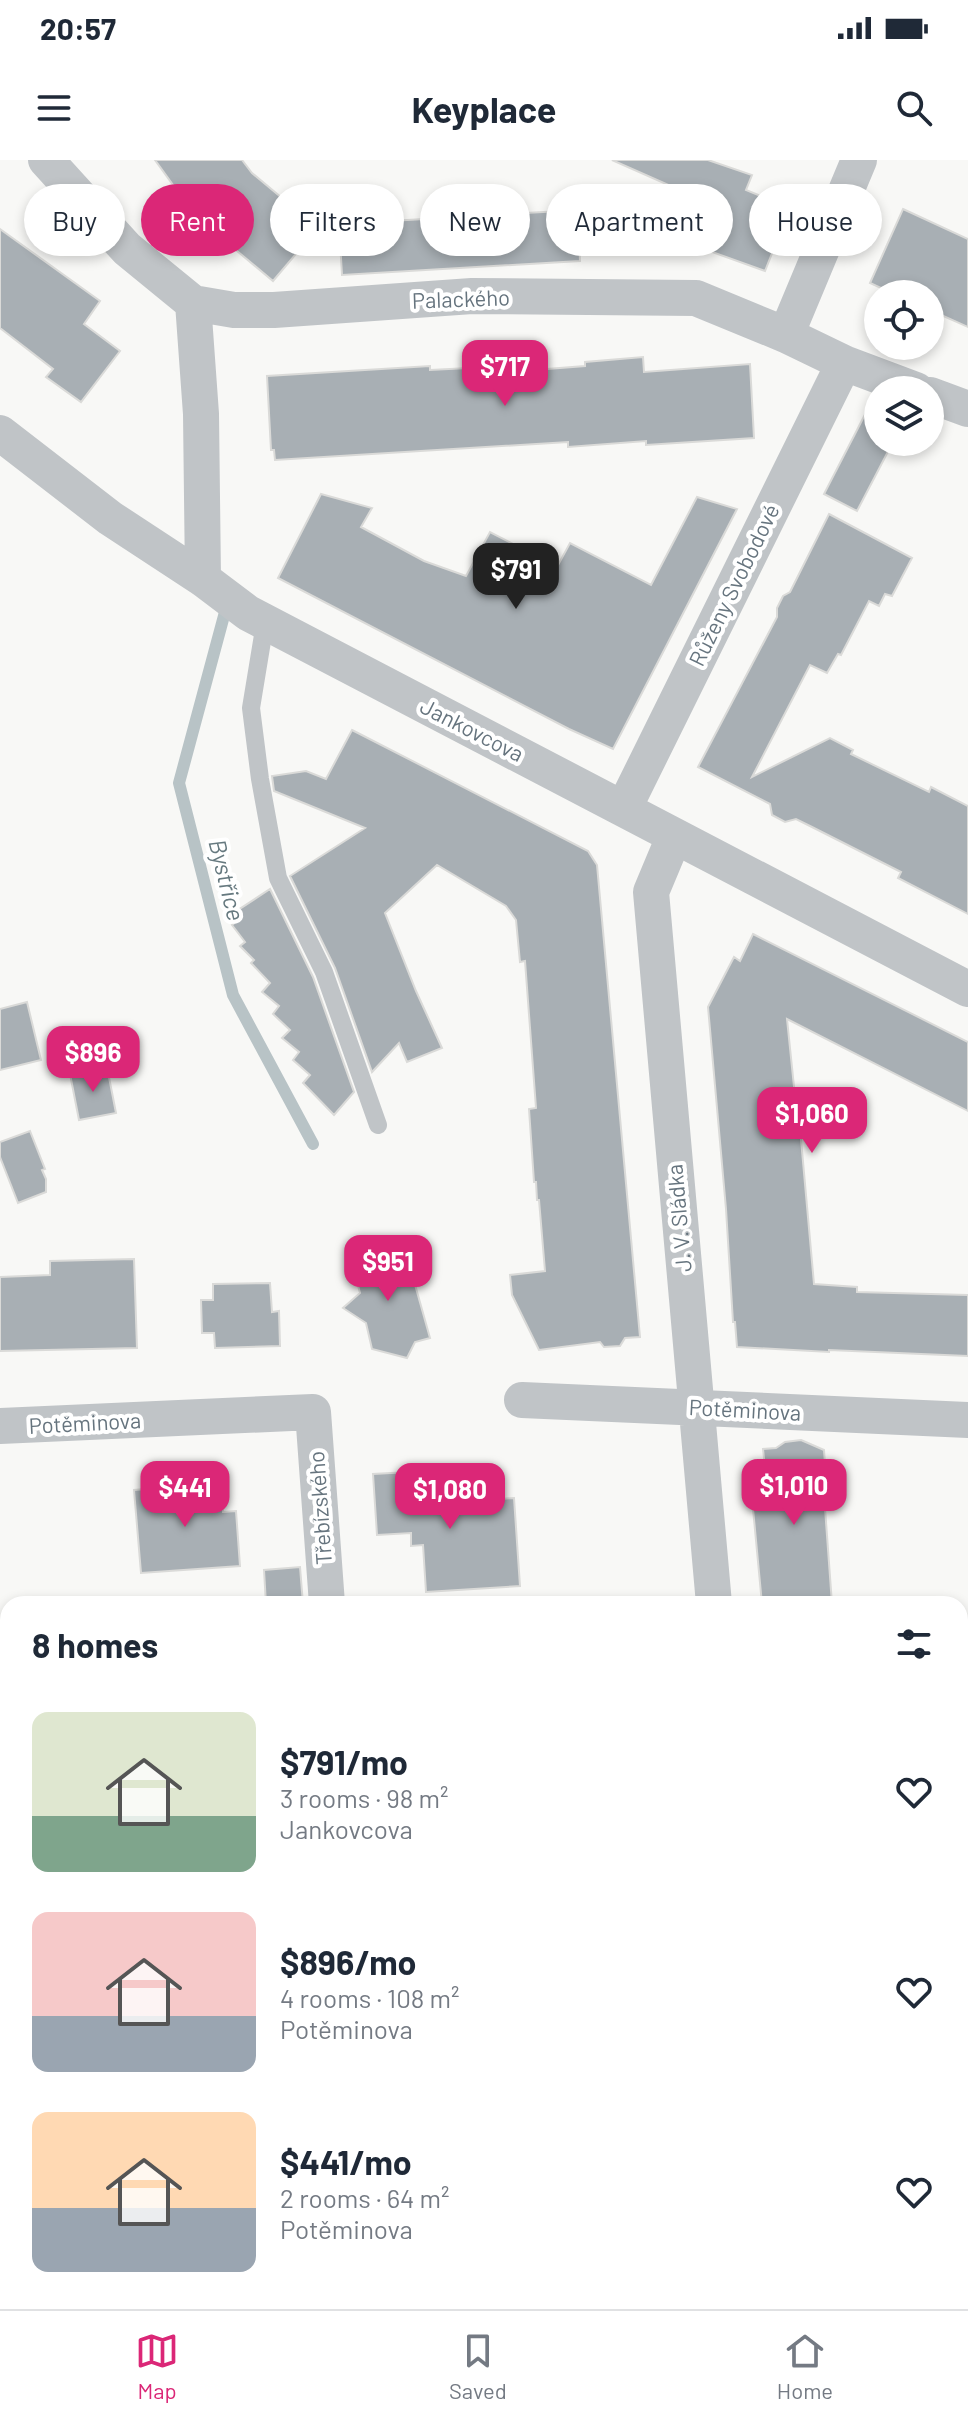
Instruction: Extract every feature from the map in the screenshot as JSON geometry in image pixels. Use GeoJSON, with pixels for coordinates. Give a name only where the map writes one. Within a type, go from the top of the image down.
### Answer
{"type":"FeatureCollection","features":[{"type":"Feature","properties":{"kind":"street","name":"Palackého"},"geometry":{"type":"LineString","coordinates":[[46,160],[127,249],[193,303],[234,310],[261,310],[472,296],[696,298],[879,376]]}},
{"type":"Feature","properties":{"kind":"street"},"geometry":{"type":"LineString","coordinates":[[786,335],[859,160]]}},
{"type":"Feature","properties":{"kind":"street"},"geometry":{"type":"LineString","coordinates":[[193,303],[201,414],[203,579]]}},
{"type":"Feature","properties":{"kind":"street","name":"Růženy Svobodové"},"geometry":{"type":"LineString","coordinates":[[624,808],[844,363]]}},
{"type":"Feature","properties":{"kind":"street"},"geometry":{"type":"LineString","coordinates":[[944,400],[968,409]]}},
{"type":"Feature","properties":{"kind":"street","name":"Jankovcova"},"geometry":{"type":"LineString","coordinates":[[0,433],[110,518],[265,623],[968,989]]}},
{"type":"Feature","properties":{"kind":"street","name":"J. V. Sládka"},"geometry":{"type":"LineString","coordinates":[[674,837],[651,892],[713,1596]]}},
{"type":"Feature","properties":{"kind":"street","name":"Potěminova"},"geometry":{"type":"LineString","coordinates":[[522,1400],[968,1420]]}},
{"type":"Feature","properties":{"kind":"street","name":"Potěminova"},"geometry":{"type":"LineString","coordinates":[[0,1426],[313,1412]]}},
{"type":"Feature","properties":{"kind":"street","name":"Třebízského"},"geometry":{"type":"LineString","coordinates":[[313,1412],[326,1596]]}},
{"type":"Feature","properties":{"kind":"lane"},"geometry":{"type":"LineString","coordinates":[[265,623],[251,708],[278,878],[324,972],[378,1125]]}},
{"type":"Feature","properties":{"kind":"building"},"geometry":{"type":"Polygon","coordinates":[[[155,160],[242,160],[270,188],[270,256],[294,256],[273,281],[243,256],[254,256],[254,184],[172,184],[155,160]]]}},
{"type":"Feature","properties":{"kind":"building"},"geometry":{"type":"Polygon","coordinates":[[[612,160],[708,160],[752,175],[746,190],[749,191],[749,256],[771,256],[765,271],[723,256],[733,256],[733,184],[666,184],[612,160]]]}},
{"type":"Feature","properties":{"kind":"building"},"geometry":{"type":"Polygon","coordinates":[[[903,209],[968,239],[968,327],[944,316],[944,280],[871,280],[903,209]]]}},
{"type":"Feature","properties":{"kind":"building"},"geometry":{"type":"Polygon","coordinates":[[[546,212],[546,256],[580,256],[580,261],[342,275],[341,256],[404,256],[404,220],[420,219],[420,256],[530,256],[530,213],[546,212]]]}},
{"type":"Feature","properties":{"kind":"building"},"geometry":{"type":"Polygon","coordinates":[[[0,229],[24,246],[24,256],[38,256],[100,301],[84,324],[120,351],[81,402],[46,377],[53,369],[0,328],[0,229]]]}},
{"type":"Feature","properties":{"kind":"building"},"geometry":{"type":"Polygon","coordinates":[[[643,357],[644,372],[750,364],[754,438],[568,447],[568,442],[275,460],[274,450],[271,450],[267,376],[430,366],[430,370],[508,366],[508,372],[585,366],[585,362],[643,357]]]}},
{"type":"Feature","properties":{"kind":"building"},"geometry":{"type":"Polygon","coordinates":[[[864,416],[864,456],[886,456],[857,511],[824,494],[864,416]]]}},
{"type":"Feature","properties":{"kind":"building"},"geometry":{"type":"Polygon","coordinates":[[[321,494],[372,508],[361,527],[424,561],[466,576],[490,532],[557,567],[570,543],[651,585],[697,497],[737,509],[613,749],[278,578],[321,494]]]}},
{"type":"Feature","properties":{"kind":"building"},"geometry":{"type":"Polygon","coordinates":[[[829,514],[912,558],[892,596],[885,594],[879,606],[869,601],[841,655],[838,654],[827,673],[810,665],[752,777],[830,738],[853,750],[851,754],[929,792],[931,787],[968,806],[968,914],[898,878],[901,872],[812,827],[796,819],[785,822],[772,815],[770,804],[698,767],[777,617],[777,608],[783,596],[790,592],[829,514]]]}},
{"type":"Feature","properties":{"kind":"building"},"geometry":{"type":"Polygon","coordinates":[[[352,730],[588,851],[597,865],[640,1337],[625,1338],[620,1346],[604,1347],[600,1342],[539,1350],[512,1295],[510,1275],[545,1271],[529,1109],[536,1108],[525,961],[520,962],[516,920],[506,906],[437,865],[385,913],[442,1048],[407,1062],[399,1043],[372,1072],[335,968],[290,876],[365,828],[274,791],[272,776],[306,771],[326,779],[352,730]]]}},
{"type":"Feature","properties":{"kind":"building"},"geometry":{"type":"Polygon","coordinates":[[[270,889],[313,977],[354,1092],[334,1115],[303,1083],[310,1075],[293,1060],[299,1052],[282,1038],[290,1030],[273,1014],[279,1006],[262,992],[270,983],[251,963],[254,960],[240,946],[245,942],[232,925],[238,920],[232,914],[270,889]]]}},
{"type":"Feature","properties":{"kind":"building"},"geometry":{"type":"Polygon","coordinates":[[[753,934],[968,1042],[968,1111],[787,1019],[814,1284],[857,1287],[857,1292],[968,1295],[968,1356],[737,1347],[708,1007],[734,957],[740,961],[753,934]]]}},
{"type":"Feature","properties":{"kind":"building"},"geometry":{"type":"Polygon","coordinates":[[[27,1002],[41,1060],[0,1070],[0,1009],[27,1002]]]}},
{"type":"Feature","properties":{"kind":"building"},"geometry":{"type":"Polygon","coordinates":[[[107,1067],[116,1113],[79,1120],[70,1074],[107,1067]]]}},
{"type":"Feature","properties":{"kind":"building"},"geometry":{"type":"Polygon","coordinates":[[[30,1131],[45,1169],[42,1170],[46,1192],[18,1203],[0,1157],[0,1142],[30,1131]]]}},
{"type":"Feature","properties":{"kind":"building"},"geometry":{"type":"Polygon","coordinates":[[[399,1246],[410,1282],[414,1281],[430,1338],[415,1342],[407,1358],[372,1349],[366,1323],[343,1308],[360,1293],[351,1260],[399,1246]]]}},
{"type":"Feature","properties":{"kind":"building"},"geometry":{"type":"Polygon","coordinates":[[[134,1259],[137,1348],[0,1351],[0,1277],[50,1275],[50,1261],[134,1259]]]}},
{"type":"Feature","properties":{"kind":"building"},"geometry":{"type":"Polygon","coordinates":[[[270,1283],[272,1312],[279,1311],[280,1346],[215,1348],[214,1333],[202,1333],[201,1300],[213,1300],[213,1284],[270,1283]]]}},
{"type":"Feature","properties":{"kind":"building"},"geometry":{"type":"Polygon","coordinates":[[[801,1440],[824,1450],[831,1596],[761,1596],[752,1498],[768,1496],[763,1449],[776,1448],[785,1442],[801,1440]]]}},
{"type":"Feature","properties":{"kind":"building"},"geometry":{"type":"Polygon","coordinates":[[[446,1470],[447,1503],[514,1498],[520,1586],[426,1592],[423,1545],[411,1546],[411,1533],[377,1535],[373,1474],[446,1470]]]}},
{"type":"Feature","properties":{"kind":"building"},"geometry":{"type":"Polygon","coordinates":[[[221,1483],[223,1512],[236,1511],[240,1566],[141,1573],[134,1490],[221,1483]]]}},
{"type":"Feature","properties":{"kind":"building"},"geometry":{"type":"Polygon","coordinates":[[[300,1567],[302,1596],[266,1596],[264,1570],[300,1567]]]}},
{"type":"Feature","properties":{"kind":"waterway","name":"Bystřice"},"geometry":{"type":"LineString","coordinates":[[225,612],[179,783],[233,995],[313,1144]]}}]}
